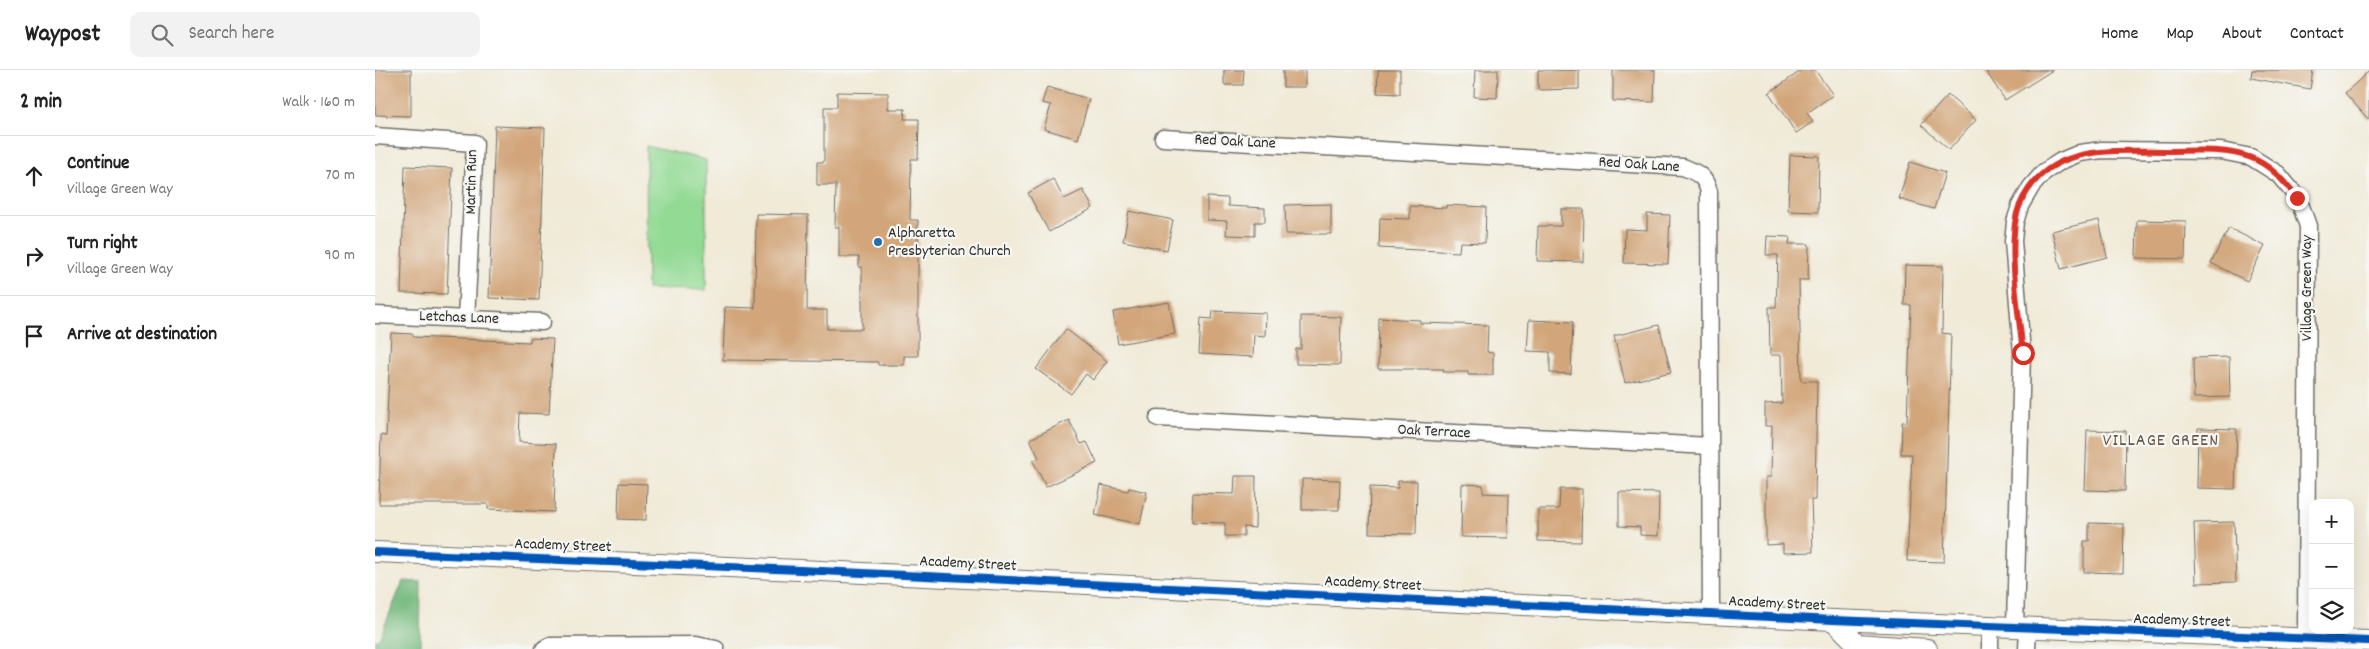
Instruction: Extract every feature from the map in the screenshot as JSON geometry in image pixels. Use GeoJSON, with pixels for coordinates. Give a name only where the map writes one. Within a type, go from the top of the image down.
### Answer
{"type":"FeatureCollection","features":[{"type":"Feature","properties":{"kind":"street","name":"Martin Run"},"geometry":{"type":"LineString","coordinates":[[375,136],[475,143],[466,319]]}},
{"type":"Feature","properties":{"kind":"street","name":"Red Oak Lane"},"geometry":{"type":"LineString","coordinates":[[1163,138],[1683,167],[1700,173],[1706,181],[1709,192],[1711,614]]}},
{"type":"Feature","properties":{"kind":"street","name":"Village Green Way"},"geometry":{"type":"LineString","coordinates":[[2027,649],[2021,628],[2023,353],[2013,241],[2015,222],[2020,206],[2031,187],[2044,172],[2061,161],[2080,154],[2102,150],[2221,151],[2251,157],[2278,174],[2297,198],[2308,226],[2306,640]]}},
{"type":"Feature","properties":{"kind":"street","name":"Letchas Lane"},"geometry":{"type":"LineString","coordinates":[[375,315],[542,322]]}},
{"type":"Feature","properties":{"kind":"street","name":"Oak Terrace"},"geometry":{"type":"LineString","coordinates":[[1158,418],[1710,446]]}},
{"type":"Feature","properties":{"kind":"street","name":"Academy Street"},"geometry":{"type":"LineString","coordinates":[[375,552],[800,570],[1833,620],[2369,641]]}},
{"type":"Feature","properties":{"kind":"street"},"geometry":{"type":"LineString","coordinates":[[1833,620],[1857,644],[1927,649]]}},
{"type":"Feature","properties":{"kind":"street"},"geometry":{"type":"LineString","coordinates":[[1990,626],[1990,649]]}},
{"type":"Feature","properties":{"kind":"street"},"geometry":{"type":"LineString","coordinates":[[544,649],[549,646],[696,645],[716,649]]}},
{"type":"Feature","properties":{"kind":"green space"},"geometry":{"type":"Polygon","coordinates":[[[646,146],[706,160],[706,290],[647,289],[646,146]]]}},
{"type":"Feature","properties":{"kind":"green space"},"geometry":{"type":"Polygon","coordinates":[[[403,581],[421,582],[420,649],[375,649],[375,640],[380,637],[403,581]]]}},
{"type":"Feature","properties":{"kind":"building"},"geometry":{"type":"Polygon","coordinates":[[[375,70],[411,70],[411,116],[375,115],[375,70]]]}},
{"type":"Feature","properties":{"kind":"building"},"geometry":{"type":"Polygon","coordinates":[[[1224,70],[1244,70],[1243,85],[1224,85],[1224,70]]]}},
{"type":"Feature","properties":{"kind":"building"},"geometry":{"type":"Polygon","coordinates":[[[1283,70],[1305,70],[1305,87],[1283,87],[1283,70]]]}},
{"type":"Feature","properties":{"kind":"building"},"geometry":{"type":"Polygon","coordinates":[[[1378,70],[1400,70],[1400,94],[1377,93],[1378,70]]]}},
{"type":"Feature","properties":{"kind":"building"},"geometry":{"type":"Polygon","coordinates":[[[1475,70],[1498,70],[1497,98],[1474,97],[1475,70]]]}},
{"type":"Feature","properties":{"kind":"building"},"geometry":{"type":"Polygon","coordinates":[[[1538,70],[1579,70],[1579,89],[1538,90],[1538,70]]]}},
{"type":"Feature","properties":{"kind":"building"},"geometry":{"type":"Polygon","coordinates":[[[1613,70],[1655,70],[1654,102],[1613,101],[1613,70]]]}},
{"type":"Feature","properties":{"kind":"building"},"geometry":{"type":"Polygon","coordinates":[[[1802,70],[1815,70],[1833,95],[1807,113],[1813,122],[1796,133],[1769,93],[1802,70]]]}},
{"type":"Feature","properties":{"kind":"building"},"geometry":{"type":"Polygon","coordinates":[[[1985,70],[2053,70],[2005,100],[1985,70]]]}},
{"type":"Feature","properties":{"kind":"building"},"geometry":{"type":"Polygon","coordinates":[[[2252,70],[2313,70],[2310,89],[2251,78],[2252,70]]]}},
{"type":"Feature","properties":{"kind":"building"},"geometry":{"type":"Polygon","coordinates":[[[2369,71],[2369,120],[2345,93],[2369,71]]]}},
{"type":"Feature","properties":{"kind":"building"},"geometry":{"type":"Polygon","coordinates":[[[1047,87],[1089,99],[1078,139],[1044,129],[1051,105],[1042,103],[1047,87]]]}},
{"type":"Feature","properties":{"kind":"building","name":"Alpharetta Presbyterian Church"},"geometry":{"type":"Polygon","coordinates":[[[837,92],[888,93],[888,109],[905,109],[904,119],[919,119],[918,159],[911,159],[910,220],[918,220],[918,356],[904,356],[904,365],[878,365],[878,362],[723,360],[725,307],[755,308],[756,214],[808,215],[807,310],[827,310],[827,329],[862,329],[862,267],[859,267],[859,257],[839,257],[839,227],[835,227],[836,185],[817,185],[817,162],[824,162],[824,107],[837,107],[837,92]]]}},
{"type":"Feature","properties":{"kind":"building"},"geometry":{"type":"Polygon","coordinates":[[[1948,95],[1976,120],[1949,150],[1921,125],[1948,95]]]}},
{"type":"Feature","properties":{"kind":"building"},"geometry":{"type":"Polygon","coordinates":[[[495,126],[545,128],[539,300],[489,298],[495,126]]]}},
{"type":"Feature","properties":{"kind":"building"},"geometry":{"type":"Polygon","coordinates":[[[1790,155],[1819,156],[1818,212],[1788,211],[1790,155]]]}},
{"type":"Feature","properties":{"kind":"building"},"geometry":{"type":"Polygon","coordinates":[[[1910,162],[1945,173],[1934,209],[1899,199],[1910,162]]]}},
{"type":"Feature","properties":{"kind":"building"},"geometry":{"type":"Polygon","coordinates":[[[405,166],[452,168],[447,294],[401,293],[405,166]]]}},
{"type":"Feature","properties":{"kind":"building"},"geometry":{"type":"Polygon","coordinates":[[[1053,179],[1064,199],[1083,190],[1093,208],[1049,232],[1028,193],[1053,179]]]}},
{"type":"Feature","properties":{"kind":"building"},"geometry":{"type":"Polygon","coordinates":[[[1207,197],[1228,198],[1228,206],[1265,208],[1265,222],[1255,222],[1255,236],[1226,235],[1227,221],[1207,220],[1207,197]]]}},
{"type":"Feature","properties":{"kind":"building"},"geometry":{"type":"Polygon","coordinates":[[[1331,204],[1331,234],[1286,234],[1285,205],[1331,204]]]}},
{"type":"Feature","properties":{"kind":"building"},"geometry":{"type":"Polygon","coordinates":[[[1446,205],[1486,207],[1485,243],[1460,242],[1459,252],[1379,248],[1380,218],[1410,219],[1410,206],[1446,208],[1446,205]]]}},
{"type":"Feature","properties":{"kind":"building"},"geometry":{"type":"Polygon","coordinates":[[[1561,209],[1584,209],[1583,262],[1537,261],[1538,226],[1561,226],[1561,209]]]}},
{"type":"Feature","properties":{"kind":"building"},"geometry":{"type":"Polygon","coordinates":[[[1129,211],[1173,220],[1167,250],[1123,241],[1129,211]]]}},
{"type":"Feature","properties":{"kind":"building"},"geometry":{"type":"Polygon","coordinates":[[[1647,214],[1670,215],[1668,264],[1624,263],[1625,229],[1647,230],[1647,214]]]}},
{"type":"Feature","properties":{"kind":"building"},"geometry":{"type":"Polygon","coordinates":[[[2099,220],[2107,257],[2061,269],[2052,231],[2099,220]]]}},
{"type":"Feature","properties":{"kind":"building"},"geometry":{"type":"Polygon","coordinates":[[[2137,220],[2186,221],[2185,259],[2136,258],[2137,220]]]}},
{"type":"Feature","properties":{"kind":"building"},"geometry":{"type":"Polygon","coordinates":[[[2229,228],[2265,246],[2247,281],[2211,263],[2229,228]]]}},
{"type":"Feature","properties":{"kind":"building"},"geometry":{"type":"Polygon","coordinates":[[[1767,236],[1790,237],[1789,244],[1809,244],[1808,280],[1799,280],[1801,381],[1817,381],[1815,500],[1811,500],[1813,552],[1783,553],[1783,544],[1766,545],[1766,477],[1771,477],[1772,426],[1765,426],[1765,404],[1782,403],[1781,355],[1770,355],[1769,307],[1776,307],[1778,255],[1766,255],[1767,236]]]}},
{"type":"Feature","properties":{"kind":"building"},"geometry":{"type":"Polygon","coordinates":[[[1905,265],[1943,266],[1942,333],[1951,334],[1944,562],[1907,561],[1912,454],[1901,454],[1902,422],[1907,422],[1911,305],[1904,305],[1905,265]]]}},
{"type":"Feature","properties":{"kind":"building"},"geometry":{"type":"Polygon","coordinates":[[[1169,302],[1175,334],[1118,344],[1113,312],[1169,302]]]}},
{"type":"Feature","properties":{"kind":"building"},"geometry":{"type":"Polygon","coordinates":[[[1213,311],[1266,313],[1265,336],[1254,335],[1253,357],[1199,354],[1201,318],[1212,319],[1213,311]]]}},
{"type":"Feature","properties":{"kind":"building"},"geometry":{"type":"Polygon","coordinates":[[[1301,316],[1341,317],[1340,365],[1296,364],[1296,349],[1301,349],[1301,316]]]}},
{"type":"Feature","properties":{"kind":"building"},"geometry":{"type":"Polygon","coordinates":[[[1379,318],[1420,320],[1420,323],[1488,325],[1487,352],[1493,353],[1493,375],[1443,372],[1444,369],[1378,369],[1379,318]]]}},
{"type":"Feature","properties":{"kind":"building"},"geometry":{"type":"Polygon","coordinates":[[[1529,320],[1573,322],[1571,374],[1550,373],[1550,352],[1527,351],[1529,320]]]}},
{"type":"Feature","properties":{"kind":"building"},"geometry":{"type":"Polygon","coordinates":[[[1659,325],[1671,372],[1625,383],[1614,336],[1659,325]]]}},
{"type":"Feature","properties":{"kind":"building"},"geometry":{"type":"Polygon","coordinates":[[[1066,329],[1107,361],[1093,380],[1086,374],[1071,394],[1036,369],[1066,329]]]}},
{"type":"Feature","properties":{"kind":"building"},"geometry":{"type":"Polygon","coordinates":[[[391,333],[413,334],[413,337],[530,342],[530,338],[553,339],[549,414],[520,413],[519,442],[556,444],[554,512],[488,509],[488,504],[379,504],[381,435],[386,436],[391,333]]]}},
{"type":"Feature","properties":{"kind":"building"},"geometry":{"type":"Polygon","coordinates":[[[2229,357],[2230,397],[2194,398],[2193,358],[2229,357]]]}},
{"type":"Feature","properties":{"kind":"building"},"geometry":{"type":"Polygon","coordinates":[[[1069,420],[1081,444],[1087,442],[1097,463],[1046,487],[1033,461],[1039,458],[1030,439],[1069,420]]]}},
{"type":"Feature","properties":{"kind":"building"},"geometry":{"type":"Polygon","coordinates":[[[2198,428],[2237,429],[2235,489],[2197,488],[2198,428]]]}},
{"type":"Feature","properties":{"kind":"building"},"geometry":{"type":"Polygon","coordinates":[[[2087,430],[2126,431],[2125,491],[2085,490],[2087,430]]]}},
{"type":"Feature","properties":{"kind":"building"},"geometry":{"type":"Polygon","coordinates":[[[1235,476],[1256,476],[1255,528],[1244,527],[1244,536],[1225,536],[1225,523],[1192,522],[1193,493],[1234,494],[1235,476]]]}},
{"type":"Feature","properties":{"kind":"building"},"geometry":{"type":"Polygon","coordinates":[[[1302,479],[1340,480],[1339,510],[1302,510],[1302,479]]]}},
{"type":"Feature","properties":{"kind":"building"},"geometry":{"type":"Polygon","coordinates":[[[1398,481],[1417,481],[1416,534],[1369,533],[1370,487],[1398,488],[1398,481]]]}},
{"type":"Feature","properties":{"kind":"building"},"geometry":{"type":"Polygon","coordinates":[[[619,483],[647,484],[646,520],[618,519],[619,483]]]}},
{"type":"Feature","properties":{"kind":"building"},"geometry":{"type":"Polygon","coordinates":[[[1462,484],[1483,485],[1483,493],[1509,494],[1508,538],[1461,537],[1462,484]]]}},
{"type":"Feature","properties":{"kind":"building"},"geometry":{"type":"Polygon","coordinates":[[[1101,485],[1128,491],[1129,488],[1147,492],[1140,524],[1095,515],[1101,485]]]}},
{"type":"Feature","properties":{"kind":"building"},"geometry":{"type":"Polygon","coordinates":[[[1560,489],[1582,489],[1581,542],[1538,541],[1538,509],[1559,509],[1560,489]]]}},
{"type":"Feature","properties":{"kind":"building"},"geometry":{"type":"Polygon","coordinates":[[[1619,492],[1659,493],[1658,536],[1640,535],[1640,527],[1619,526],[1619,492]]]}},
{"type":"Feature","properties":{"kind":"building"},"geometry":{"type":"Polygon","coordinates":[[[2234,522],[2236,582],[2196,583],[2194,523],[2234,522]]]}},
{"type":"Feature","properties":{"kind":"building"},"geometry":{"type":"Polygon","coordinates":[[[2089,523],[2124,524],[2123,573],[2084,572],[2084,541],[2089,541],[2089,523]]]}},
{"type":"Feature","properties":{"kind":"cycle path"},"geometry":{"type":"LineString","coordinates":[[375,552],[800,570],[1833,620],[2369,641]]}},
{"type":"Feature","properties":{"kind":"place","name":"Alpharetta Presbyterian Church"},"geometry":{"type":"Point","coordinates":[878,242]}},
{"type":"Feature","properties":{"kind":"district","name":"VILLAGE GREEN"},"geometry":{"type":"Point","coordinates":[2161,441]}},
{"type":"Feature","properties":{"kind":"route"},"geometry":{"type":"LineString","coordinates":[[2023,353],[2013,241],[2015,222],[2020,206],[2031,187],[2044,172],[2061,161],[2080,154],[2102,150],[2221,151],[2251,157],[2278,174],[2297,198]]}}]}
